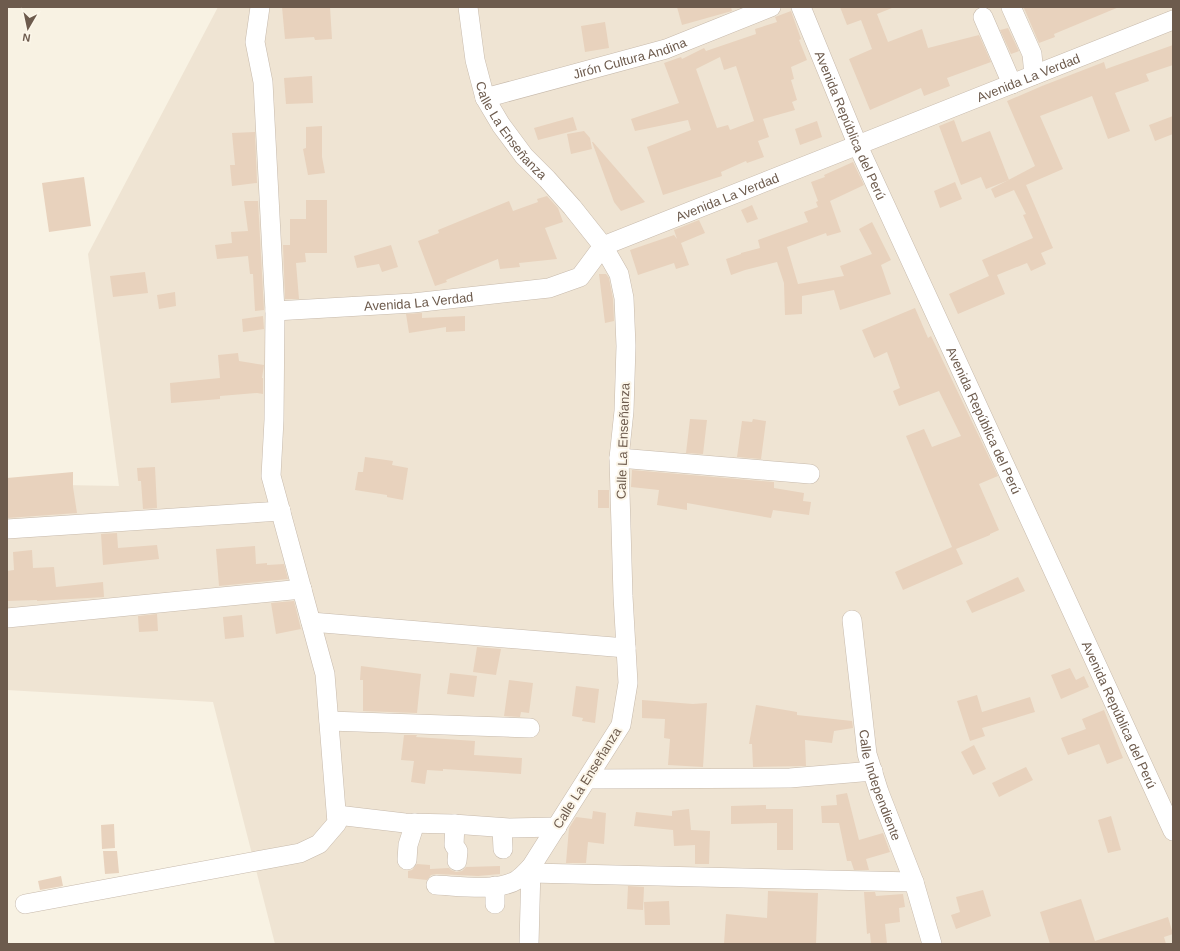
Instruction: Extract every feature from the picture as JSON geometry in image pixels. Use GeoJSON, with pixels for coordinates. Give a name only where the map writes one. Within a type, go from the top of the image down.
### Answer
{"type":"FeatureCollection","features":[{"type":"Feature","properties":{"kind":"street"},"geometry":{"type":"LineString","coordinates":[[26,904],[300,853],[319,844],[337,823],[325,674],[271,476],[274,420],[275,311],[263,82],[255,42],[260,7]]}},
{"type":"Feature","properties":{"kind":"street","name":"Calle La Enseñanza"},"geometry":{"type":"LineString","coordinates":[[436,884],[470,887],[495,895],[502,886],[518,880],[531,870],[622,725],[628,683],[623,596],[620,458],[624,411],[626,354],[624,298],[619,274],[603,246],[572,206],[524,156],[501,125],[485,98],[475,60],[468,7]]}},
{"type":"Feature","properties":{"kind":"street","name":"Jirón Cultura Andina"},"geometry":{"type":"LineString","coordinates":[[485,98],[666,49],[771,7]]}},
{"type":"Feature","properties":{"kind":"street","name":"Avenida República del Perú"},"geometry":{"type":"LineString","coordinates":[[801,7],[858,146],[1173,831]]}},
{"type":"Feature","properties":{"kind":"street"},"geometry":{"type":"LineString","coordinates":[[1011,7],[1032,54],[1034,75]]}},
{"type":"Feature","properties":{"kind":"street"},"geometry":{"type":"LineString","coordinates":[[983,17],[1012,84]]}},
{"type":"Feature","properties":{"kind":"street","name":"Avenida La Verdad"},"geometry":{"type":"LineString","coordinates":[[275,311],[413,303],[549,288],[580,277],[603,246],[1173,20]]}},
{"type":"Feature","properties":{"kind":"street"},"geometry":{"type":"LineString","coordinates":[[620,458],[810,474]]}},
{"type":"Feature","properties":{"kind":"street"},"geometry":{"type":"LineString","coordinates":[[7,529],[281,511]]}},
{"type":"Feature","properties":{"kind":"street"},"geometry":{"type":"LineString","coordinates":[[7,618],[302,589]]}},
{"type":"Feature","properties":{"kind":"street","name":"Calle Independiente"},"geometry":{"type":"LineString","coordinates":[[852,620],[868,754],[879,792],[914,882],[932,944]]}},
{"type":"Feature","properties":{"kind":"street"},"geometry":{"type":"LineString","coordinates":[[311,622],[626,648]]}},
{"type":"Feature","properties":{"kind":"street"},"geometry":{"type":"LineString","coordinates":[[329,721],[530,728]]}},
{"type":"Feature","properties":{"kind":"street"},"geometry":{"type":"LineString","coordinates":[[588,779],[654,777],[790,778],[873,771]]}},
{"type":"Feature","properties":{"kind":"street"},"geometry":{"type":"LineString","coordinates":[[337,815],[415,823],[455,824],[502,828],[557,827]]}},
{"type":"Feature","properties":{"kind":"street"},"geometry":{"type":"LineString","coordinates":[[407,860],[408,844],[415,823]]}},
{"type":"Feature","properties":{"kind":"street"},"geometry":{"type":"LineString","coordinates":[[455,824],[454,845],[458,851],[457,861]]}},
{"type":"Feature","properties":{"kind":"street"},"geometry":{"type":"LineString","coordinates":[[502,828],[503,849]]}},
{"type":"Feature","properties":{"kind":"street"},"geometry":{"type":"LineString","coordinates":[[529,944],[531,870],[914,882]]}},
{"type":"Feature","properties":{"kind":"shaded area"},"geometry":{"type":"Polygon","coordinates":[[[218,7],[1173,7],[1173,944],[275,944],[213,702],[7,690],[7,484],[119,486],[88,254],[218,7]]]}},
{"type":"Feature","properties":{"kind":"building"},"geometry":{"type":"Polygon","coordinates":[[[282,7],[330,7],[332,39],[315,40],[314,37],[285,39],[282,7]]]}},
{"type":"Feature","properties":{"kind":"building"},"geometry":{"type":"Polygon","coordinates":[[[677,7],[731,7],[732,11],[682,25],[677,7]]]}},
{"type":"Feature","properties":{"kind":"building"},"geometry":{"type":"Polygon","coordinates":[[[840,7],[892,7],[877,14],[888,42],[922,29],[928,48],[979,35],[991,62],[947,78],[950,86],[924,96],[921,88],[870,110],[849,59],[872,49],[861,20],[847,25],[840,7]]]}},
{"type":"Feature","properties":{"kind":"building"},"geometry":{"type":"Polygon","coordinates":[[[1119,7],[1054,34],[1055,37],[1039,43],[1024,8],[1119,7]]]}},
{"type":"Feature","properties":{"kind":"building"},"geometry":{"type":"Polygon","coordinates":[[[791,11],[801,39],[799,40],[807,60],[791,67],[794,79],[791,80],[797,100],[792,102],[795,110],[763,119],[769,137],[758,141],[764,157],[747,163],[746,161],[721,172],[722,176],[663,195],[647,147],[691,130],[688,120],[635,131],[631,119],[679,103],[664,63],[681,57],[682,59],[704,48],[706,51],[756,34],[755,29],[777,22],[775,17],[791,11]],[[720,57],[696,69],[717,128],[728,125],[730,130],[754,121],[736,66],[724,70],[720,57]]]}},
{"type":"Feature","properties":{"kind":"building"},"geometry":{"type":"Polygon","coordinates":[[[605,22],[609,48],[585,52],[581,26],[605,22]]]}},
{"type":"Feature","properties":{"kind":"building"},"geometry":{"type":"Polygon","coordinates":[[[1008,28],[1019,51],[1011,54],[1000,30],[1008,28]]]}},
{"type":"Feature","properties":{"kind":"building"},"geometry":{"type":"Polygon","coordinates":[[[1173,45],[1173,65],[1146,74],[1149,81],[1115,93],[1130,131],[1108,139],[1092,96],[1040,116],[1063,169],[1026,185],[1053,248],[1041,253],[1046,264],[1031,271],[1027,263],[997,275],[1005,294],[958,314],[949,294],[989,276],[982,260],[1033,238],[1023,215],[1026,214],[1014,190],[995,198],[991,189],[1035,166],[1007,101],[1104,62],[1106,69],[1173,45]]]}},
{"type":"Feature","properties":{"kind":"building"},"geometry":{"type":"Polygon","coordinates":[[[312,76],[313,103],[286,104],[284,78],[312,76]]]}},
{"type":"Feature","properties":{"kind":"building"},"geometry":{"type":"Polygon","coordinates":[[[1173,116],[1173,134],[1155,141],[1149,125],[1173,116]]]}},
{"type":"Feature","properties":{"kind":"building"},"geometry":{"type":"Polygon","coordinates":[[[573,117],[577,130],[538,140],[534,128],[573,117]]]}},
{"type":"Feature","properties":{"kind":"building"},"geometry":{"type":"Polygon","coordinates":[[[954,120],[962,142],[990,131],[1009,180],[986,189],[981,177],[961,185],[939,126],[954,120]]]}},
{"type":"Feature","properties":{"kind":"building"},"geometry":{"type":"Polygon","coordinates":[[[817,121],[822,137],[800,145],[795,129],[817,121]]]}},
{"type":"Feature","properties":{"kind":"building"},"geometry":{"type":"Polygon","coordinates":[[[322,126],[322,157],[325,173],[308,175],[303,149],[306,148],[306,127],[322,126]]]}},
{"type":"Feature","properties":{"kind":"building"},"geometry":{"type":"Polygon","coordinates":[[[584,131],[590,138],[592,149],[571,154],[567,134],[584,131]]]}},
{"type":"Feature","properties":{"kind":"building"},"geometry":{"type":"Polygon","coordinates":[[[255,132],[257,183],[232,186],[230,165],[235,165],[232,133],[255,132]]]}},
{"type":"Feature","properties":{"kind":"building"},"geometry":{"type":"Polygon","coordinates":[[[592,142],[645,202],[621,211],[614,202],[592,142]]]}},
{"type":"Feature","properties":{"kind":"building"},"geometry":{"type":"Polygon","coordinates":[[[853,162],[864,185],[830,201],[841,232],[827,236],[826,233],[787,247],[798,284],[844,276],[840,266],[872,254],[859,229],[872,222],[891,260],[881,265],[891,294],[840,310],[834,290],[802,296],[802,314],[785,315],[784,283],[777,262],[731,275],[726,259],[760,248],[758,240],[808,222],[804,212],[818,207],[816,202],[818,201],[811,182],[825,177],[824,175],[853,162]]]}},
{"type":"Feature","properties":{"kind":"building"},"geometry":{"type":"Polygon","coordinates":[[[84,177],[91,226],[49,232],[42,183],[84,177]]]}},
{"type":"Feature","properties":{"kind":"building"},"geometry":{"type":"Polygon","coordinates":[[[955,182],[962,199],[940,208],[934,191],[955,182]]]}},
{"type":"Feature","properties":{"kind":"building"},"geometry":{"type":"Polygon","coordinates":[[[547,196],[558,208],[563,222],[545,228],[557,259],[519,263],[520,267],[500,269],[498,259],[435,286],[418,241],[439,233],[438,230],[509,201],[513,211],[538,202],[537,199],[547,196]]]}},
{"type":"Feature","properties":{"kind":"building"},"geometry":{"type":"Polygon","coordinates":[[[306,200],[327,200],[327,253],[305,253],[306,262],[296,263],[299,299],[285,299],[283,245],[290,245],[290,219],[306,219],[306,200]]]}},
{"type":"Feature","properties":{"kind":"building"},"geometry":{"type":"Polygon","coordinates":[[[244,201],[258,201],[264,310],[255,311],[253,274],[250,274],[248,256],[217,259],[215,245],[232,243],[231,232],[248,231],[244,201]]]}},
{"type":"Feature","properties":{"kind":"building"},"geometry":{"type":"Polygon","coordinates":[[[752,205],[758,219],[747,223],[741,210],[752,205]]]}},
{"type":"Feature","properties":{"kind":"building"},"geometry":{"type":"Polygon","coordinates":[[[699,220],[705,233],[681,243],[689,265],[676,269],[674,263],[638,275],[630,250],[674,235],[677,239],[674,230],[699,220]]]}},
{"type":"Feature","properties":{"kind":"building"},"geometry":{"type":"Polygon","coordinates":[[[391,245],[398,267],[382,272],[379,264],[357,268],[354,256],[391,245]]]}},
{"type":"Feature","properties":{"kind":"building"},"geometry":{"type":"Polygon","coordinates":[[[145,272],[148,293],[113,297],[110,276],[145,272]]]}},
{"type":"Feature","properties":{"kind":"building"},"geometry":{"type":"Polygon","coordinates":[[[599,274],[606,274],[609,278],[613,299],[614,321],[605,323],[599,274]]]}},
{"type":"Feature","properties":{"kind":"building"},"geometry":{"type":"Polygon","coordinates":[[[175,292],[176,306],[159,309],[157,295],[175,292]]]}},
{"type":"Feature","properties":{"kind":"building"},"geometry":{"type":"Polygon","coordinates":[[[915,308],[928,338],[931,336],[998,476],[979,484],[999,530],[956,549],[963,564],[903,590],[895,572],[952,547],[906,436],[924,429],[932,447],[961,436],[939,391],[899,406],[893,391],[900,388],[887,352],[874,358],[862,330],[915,308]]]}},
{"type":"Feature","properties":{"kind":"building"},"geometry":{"type":"Polygon","coordinates":[[[422,313],[422,318],[465,316],[465,331],[446,332],[446,327],[409,333],[406,314],[422,313]]]}},
{"type":"Feature","properties":{"kind":"building"},"geometry":{"type":"Polygon","coordinates":[[[263,316],[264,329],[243,332],[242,319],[263,316]]]}},
{"type":"Feature","properties":{"kind":"building"},"geometry":{"type":"Polygon","coordinates":[[[238,353],[239,361],[264,365],[262,378],[263,394],[257,393],[220,396],[220,399],[171,403],[170,383],[220,378],[218,355],[238,353]]]}},
{"type":"Feature","properties":{"kind":"building"},"geometry":{"type":"Polygon","coordinates":[[[690,419],[707,420],[703,454],[686,453],[690,419]]]}},
{"type":"Feature","properties":{"kind":"building"},"geometry":{"type":"Polygon","coordinates":[[[753,419],[766,421],[761,459],[737,457],[742,421],[752,422],[753,419]]]}},
{"type":"Feature","properties":{"kind":"building"},"geometry":{"type":"Polygon","coordinates":[[[365,457],[393,461],[392,465],[408,468],[403,500],[387,497],[387,495],[355,490],[358,472],[363,472],[365,457]]]}},
{"type":"Feature","properties":{"kind":"building"},"geometry":{"type":"Polygon","coordinates":[[[155,467],[157,508],[143,509],[141,481],[138,481],[137,468],[155,467]]]}},
{"type":"Feature","properties":{"kind":"building"},"geometry":{"type":"Polygon","coordinates":[[[632,470],[774,482],[774,488],[804,493],[803,501],[811,502],[809,515],[773,510],[771,518],[687,503],[687,510],[657,505],[659,490],[631,487],[632,470]]]}},
{"type":"Feature","properties":{"kind":"building"},"geometry":{"type":"Polygon","coordinates":[[[73,472],[73,487],[77,513],[7,518],[7,478],[73,472]]]}},
{"type":"Feature","properties":{"kind":"building"},"geometry":{"type":"Polygon","coordinates":[[[598,490],[609,490],[609,508],[598,508],[598,490]]]}},
{"type":"Feature","properties":{"kind":"building"},"geometry":{"type":"Polygon","coordinates":[[[117,533],[118,548],[157,545],[159,559],[103,565],[101,534],[117,533]]]}},
{"type":"Feature","properties":{"kind":"building"},"geometry":{"type":"Polygon","coordinates":[[[255,546],[256,564],[284,564],[288,579],[219,586],[216,549],[255,546]]]}},
{"type":"Feature","properties":{"kind":"building"},"geometry":{"type":"Polygon","coordinates":[[[32,550],[33,568],[54,567],[56,587],[103,582],[104,597],[37,601],[7,601],[7,571],[14,570],[13,552],[32,550]]]}},
{"type":"Feature","properties":{"kind":"building"},"geometry":{"type":"Polygon","coordinates":[[[1018,577],[1025,591],[972,613],[966,601],[1018,577]]]}},
{"type":"Feature","properties":{"kind":"building"},"geometry":{"type":"Polygon","coordinates":[[[294,601],[301,629],[276,634],[271,603],[294,601]]]}},
{"type":"Feature","properties":{"kind":"building"},"geometry":{"type":"Polygon","coordinates":[[[157,614],[158,631],[139,632],[138,616],[157,614]]]}},
{"type":"Feature","properties":{"kind":"building"},"geometry":{"type":"Polygon","coordinates":[[[242,615],[244,637],[225,639],[223,617],[242,615]]]}},
{"type":"Feature","properties":{"kind":"building"},"geometry":{"type":"Polygon","coordinates":[[[477,647],[501,649],[496,675],[473,672],[477,647]]]}},
{"type":"Feature","properties":{"kind":"building"},"geometry":{"type":"Polygon","coordinates":[[[361,666],[421,674],[417,713],[363,711],[363,680],[360,680],[361,666]]]}},
{"type":"Feature","properties":{"kind":"building"},"geometry":{"type":"Polygon","coordinates":[[[1070,668],[1076,680],[1084,676],[1089,687],[1061,699],[1051,675],[1070,668]]]}},
{"type":"Feature","properties":{"kind":"building"},"geometry":{"type":"Polygon","coordinates":[[[450,673],[477,676],[474,697],[447,694],[450,673]]]}},
{"type":"Feature","properties":{"kind":"building"},"geometry":{"type":"Polygon","coordinates":[[[509,680],[533,683],[529,713],[521,712],[520,717],[504,716],[509,680]]]}},
{"type":"Feature","properties":{"kind":"building"},"geometry":{"type":"Polygon","coordinates":[[[576,686],[599,689],[595,723],[582,721],[583,718],[572,716],[576,686]]]}},
{"type":"Feature","properties":{"kind":"building"},"geometry":{"type":"Polygon","coordinates":[[[977,695],[982,712],[1030,697],[1035,712],[982,728],[985,736],[970,741],[957,701],[977,695]]]}},
{"type":"Feature","properties":{"kind":"building"},"geometry":{"type":"Polygon","coordinates":[[[642,700],[693,704],[707,703],[703,767],[668,765],[670,739],[664,738],[665,719],[642,718],[642,700]]]}},
{"type":"Feature","properties":{"kind":"building"},"geometry":{"type":"Polygon","coordinates":[[[756,705],[797,712],[797,715],[852,721],[853,728],[834,731],[832,743],[805,740],[806,766],[753,767],[752,744],[749,744],[756,705]]]}},
{"type":"Feature","properties":{"kind":"building"},"geometry":{"type":"Polygon","coordinates":[[[1104,710],[1123,758],[1107,764],[1099,744],[1068,755],[1061,738],[1086,729],[1082,719],[1104,710]]]}},
{"type":"Feature","properties":{"kind":"building"},"geometry":{"type":"Polygon","coordinates":[[[404,735],[475,741],[474,755],[522,758],[521,774],[443,769],[443,771],[427,770],[425,784],[411,782],[414,761],[401,760],[404,735]]]}},
{"type":"Feature","properties":{"kind":"building"},"geometry":{"type":"Polygon","coordinates":[[[974,745],[986,769],[973,775],[961,752],[974,745]]]}},
{"type":"Feature","properties":{"kind":"building"},"geometry":{"type":"Polygon","coordinates":[[[1026,767],[1033,780],[999,797],[992,783],[1026,767]]]}},
{"type":"Feature","properties":{"kind":"building"},"geometry":{"type":"Polygon","coordinates":[[[847,793],[859,840],[883,833],[890,852],[866,859],[869,870],[854,870],[851,861],[847,861],[839,823],[822,823],[821,806],[837,805],[836,795],[847,793]]]}},
{"type":"Feature","properties":{"kind":"building"},"geometry":{"type":"Polygon","coordinates":[[[766,805],[766,809],[793,809],[793,850],[777,850],[777,823],[731,824],[731,806],[766,805]]]}},
{"type":"Feature","properties":{"kind":"building"},"geometry":{"type":"Polygon","coordinates":[[[689,809],[691,830],[710,831],[709,864],[695,864],[695,845],[674,846],[673,830],[634,826],[636,812],[672,816],[672,811],[689,809]]]}},
{"type":"Feature","properties":{"kind":"building"},"geometry":{"type":"Polygon","coordinates":[[[593,811],[606,813],[604,844],[588,842],[586,863],[566,863],[569,828],[576,817],[592,819],[593,811]]]}},
{"type":"Feature","properties":{"kind":"building"},"geometry":{"type":"Polygon","coordinates":[[[1111,816],[1121,850],[1108,853],[1098,820],[1111,816]]]}},
{"type":"Feature","properties":{"kind":"building"},"geometry":{"type":"Polygon","coordinates":[[[114,824],[115,848],[102,849],[101,825],[114,824]]]}},
{"type":"Feature","properties":{"kind":"building"},"geometry":{"type":"Polygon","coordinates":[[[103,851],[117,851],[119,873],[105,874],[103,851]]]}},
{"type":"Feature","properties":{"kind":"building"},"geometry":{"type":"Polygon","coordinates":[[[417,864],[430,865],[430,869],[449,868],[456,872],[462,871],[466,867],[500,866],[500,874],[478,876],[437,874],[431,875],[427,880],[408,878],[408,871],[412,870],[417,864]]]}},
{"type":"Feature","properties":{"kind":"building"},"geometry":{"type":"Polygon","coordinates":[[[61,876],[63,886],[40,890],[38,881],[61,876]]]}},
{"type":"Feature","properties":{"kind":"building"},"geometry":{"type":"Polygon","coordinates":[[[628,886],[644,887],[643,910],[627,909],[628,886]]]}},
{"type":"Feature","properties":{"kind":"building"},"geometry":{"type":"Polygon","coordinates":[[[983,890],[991,916],[956,929],[951,915],[960,912],[956,897],[983,890]]]}},
{"type":"Feature","properties":{"kind":"building"},"geometry":{"type":"Polygon","coordinates":[[[768,891],[818,893],[816,944],[724,944],[726,914],[767,918],[768,891]]]}},
{"type":"Feature","properties":{"kind":"building"},"geometry":{"type":"Polygon","coordinates":[[[864,892],[875,892],[876,896],[903,894],[905,907],[899,908],[900,922],[885,924],[887,944],[871,944],[870,933],[867,934],[864,892]]]}},
{"type":"Feature","properties":{"kind":"building"},"geometry":{"type":"Polygon","coordinates":[[[1081,899],[1095,941],[1168,917],[1173,934],[1164,937],[1166,944],[1050,944],[1040,912],[1081,899]]]}},
{"type":"Feature","properties":{"kind":"building"},"geometry":{"type":"Polygon","coordinates":[[[669,901],[670,925],[645,925],[644,902],[669,901]]]}}]}
